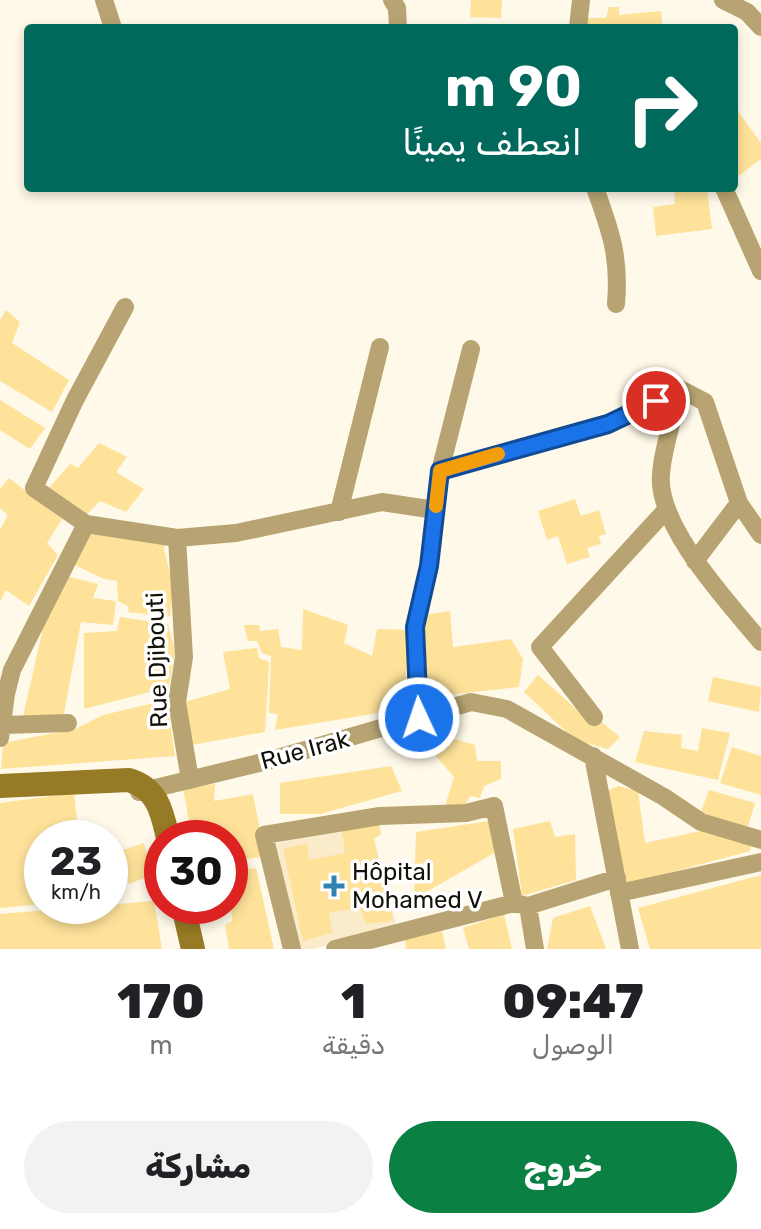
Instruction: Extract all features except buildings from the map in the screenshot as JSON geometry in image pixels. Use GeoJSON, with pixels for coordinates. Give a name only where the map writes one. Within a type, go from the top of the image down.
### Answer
{"type":"FeatureCollection","features":[{"type":"Feature","properties":{"kind":"street"},"geometry":{"type":"LineString","coordinates":[[104,0],[112,24]]}},
{"type":"Feature","properties":{"kind":"street"},"geometry":{"type":"LineString","coordinates":[[392,0],[397,8],[398,24]]}},
{"type":"Feature","properties":{"kind":"street"},"geometry":{"type":"LineString","coordinates":[[579,24],[582,0]]}},
{"type":"Feature","properties":{"kind":"street"},"geometry":{"type":"LineString","coordinates":[[723,0],[747,12],[761,27]]}},
{"type":"Feature","properties":{"kind":"street"},"geometry":{"type":"LineString","coordinates":[[597,192],[613,235],[619,269],[616,304]]}},
{"type":"Feature","properties":{"kind":"street"},"geometry":{"type":"LineString","coordinates":[[726,192],[761,271]]}},
{"type":"Feature","properties":{"kind":"street"},"geometry":{"type":"LineString","coordinates":[[125,307],[75,400],[34,488],[86,524],[177,538],[236,533],[382,502],[435,510]]}},
{"type":"Feature","properties":{"kind":"street"},"geometry":{"type":"LineString","coordinates":[[339,512],[380,347]]}},
{"type":"Feature","properties":{"kind":"street"},"geometry":{"type":"LineString","coordinates":[[419,718],[415,627],[429,566],[440,471],[471,349]]}},
{"type":"Feature","properties":{"kind":"street"},"geometry":{"type":"LineString","coordinates":[[440,471],[608,424],[680,389]]}},
{"type":"Feature","properties":{"kind":"street"},"geometry":{"type":"LineString","coordinates":[[680,389],[705,402],[739,503],[761,535]]}},
{"type":"Feature","properties":{"kind":"street"},"geometry":{"type":"LineString","coordinates":[[680,389],[660,477],[667,509],[695,561],[761,642]]}},
{"type":"Feature","properties":{"kind":"street"},"geometry":{"type":"LineString","coordinates":[[695,561],[739,503]]}},
{"type":"Feature","properties":{"kind":"street"},"geometry":{"type":"LineString","coordinates":[[594,717],[540,647],[667,509]]}},
{"type":"Feature","properties":{"kind":"street"},"geometry":{"type":"LineString","coordinates":[[68,723],[1,732],[3,694],[12,670],[86,524]]}},
{"type":"Feature","properties":{"kind":"street","name":"Rue Djibouti"},"geometry":{"type":"LineString","coordinates":[[177,538],[184,657],[177,702],[190,780]]}},
{"type":"Feature","properties":{"kind":"street","name":"Rue Irak"},"geometry":{"type":"LineString","coordinates":[[0,796],[112,789],[143,791],[471,702],[507,709],[593,756],[701,822],[761,840]]}},
{"type":"Feature","properties":{"kind":"street"},"geometry":{"type":"LineString","coordinates":[[593,756],[630,949]]}},
{"type":"Feature","properties":{"kind":"street","name":"Rue Irak"},"geometry":{"type":"LineString","coordinates":[[0,786],[129,780],[143,791]]}},
{"type":"Feature","properties":{"kind":"street"},"geometry":{"type":"LineString","coordinates":[[143,791],[162,812],[164,820]]}},
{"type":"Feature","properties":{"kind":"street"},"geometry":{"type":"LineString","coordinates":[[143,791],[155,820]]}},
{"type":"Feature","properties":{"kind":"street"},"geometry":{"type":"LineString","coordinates":[[292,949],[264,835],[380,816],[466,813],[494,806],[535,949]]}},
{"type":"Feature","properties":{"kind":"street"},"geometry":{"type":"LineString","coordinates":[[335,949],[618,885],[761,862]]}},
{"type":"Feature","properties":{"kind":"street"},"geometry":{"type":"LineString","coordinates":[[178,924],[183,949]]}},
{"type":"Feature","properties":{"kind":"street"},"geometry":{"type":"LineString","coordinates":[[187,924],[193,949]]}},
{"type":"Feature","properties":{"kind":"shaded area","name":"Hôpital Mohamed V"},"geometry":{"type":"Polygon","coordinates":[[[369,823],[397,928],[312,949],[297,949],[274,844],[369,823]]]}},
{"type":"Feature","properties":{"kind":"slow traffic"},"geometry":{"type":"LineString","coordinates":[[436,506],[440,471],[498,454]]}},
{"type":"Feature","properties":{"kind":"place","name":"Hôpital Mohamed V"},"geometry":{"type":"Point","coordinates":[334,886]}},
{"type":"Feature","properties":{"kind":"route"},"geometry":{"type":"LineString","coordinates":[[419,718],[415,627],[429,566],[440,471],[608,424],[656,401]]}}]}
